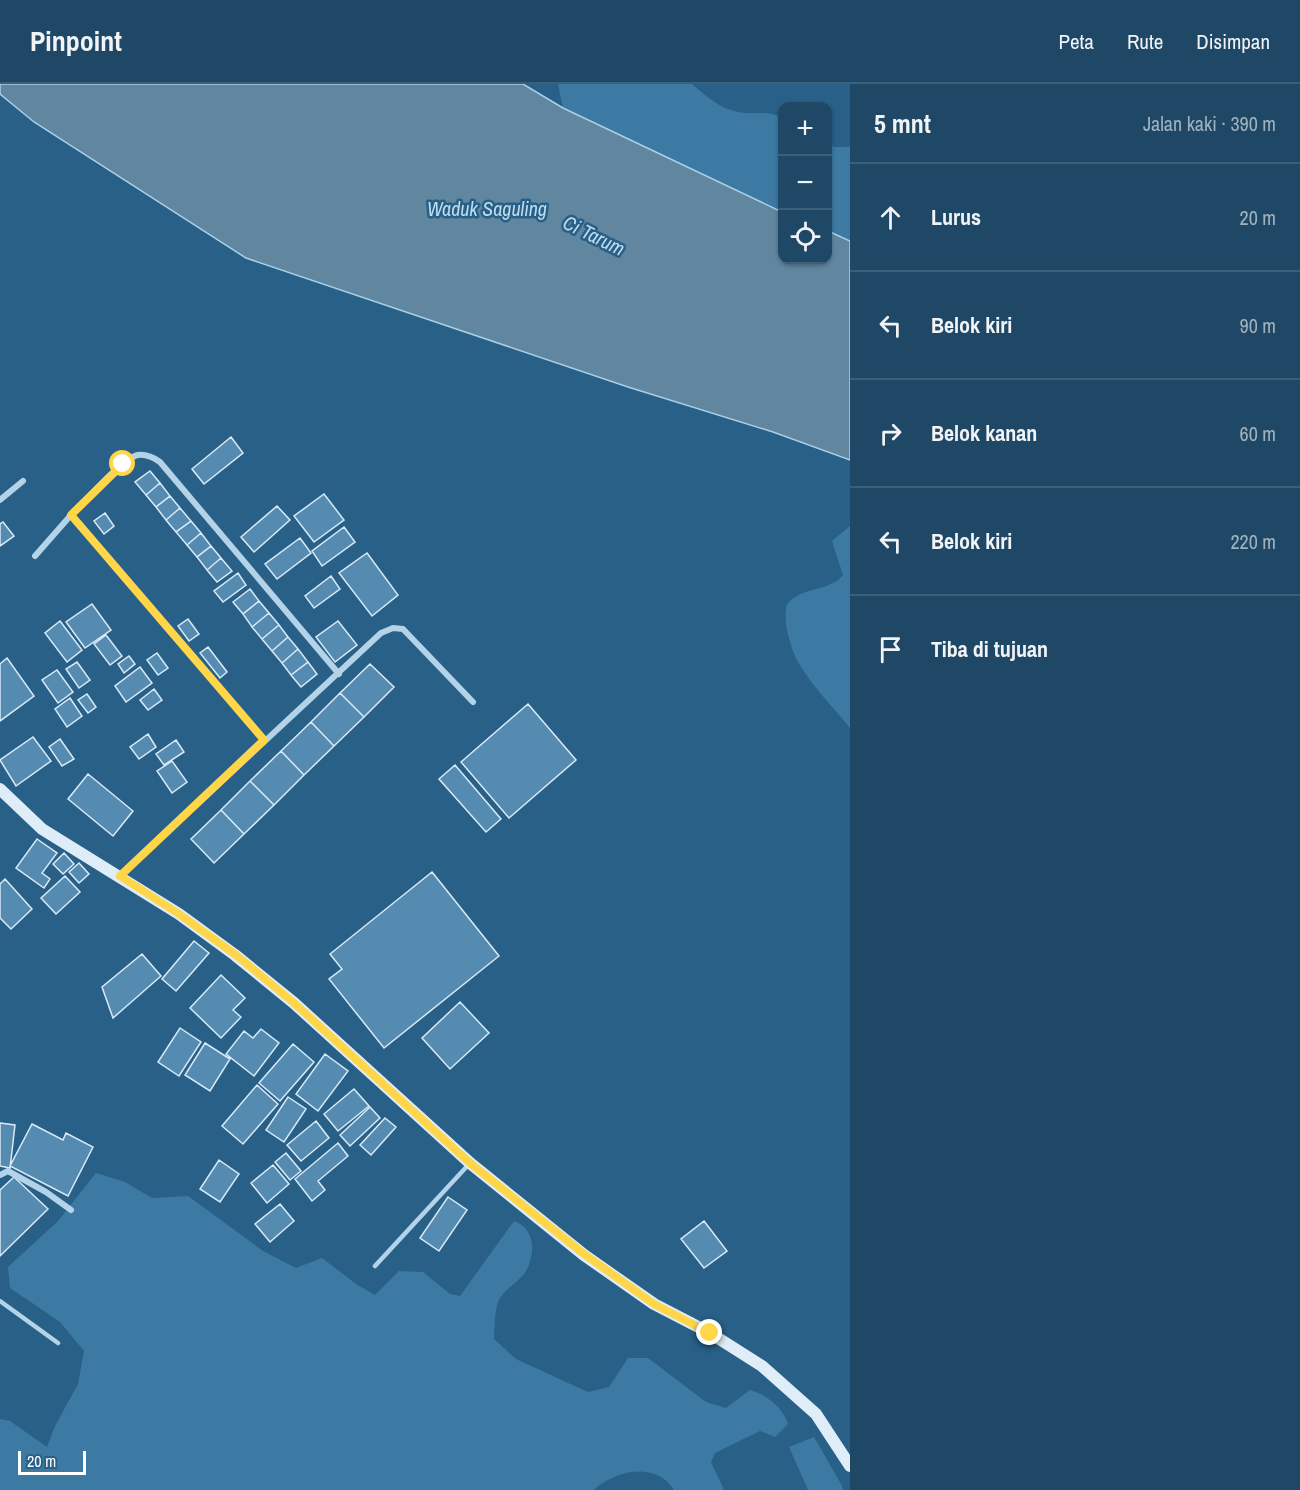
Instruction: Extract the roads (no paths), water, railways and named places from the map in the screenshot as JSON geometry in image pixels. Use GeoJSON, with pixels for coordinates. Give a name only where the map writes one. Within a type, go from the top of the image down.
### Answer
{"type":"FeatureCollection","features":[{"type":"Feature","properties":{"kind":"street"},"geometry":{"type":"LineString","coordinates":[[35,556],[71,515],[123,464],[135,455],[148,455],[160,462],[339,674]]}},
{"type":"Feature","properties":{"kind":"street"},"geometry":{"type":"LineString","coordinates":[[0,500],[23,482]]}},
{"type":"Feature","properties":{"kind":"street"},"geometry":{"type":"LineString","coordinates":[[71,515],[264,740]]}},
{"type":"Feature","properties":{"kind":"street"},"geometry":{"type":"LineString","coordinates":[[120,876],[381,633],[393,628],[403,629],[472,702]]}},
{"type":"Feature","properties":{"kind":"street"},"geometry":{"type":"LineString","coordinates":[[0,789],[42,829],[179,914],[236,955],[294,1003],[470,1163],[584,1254],[654,1304],[710,1333],[762,1366],[816,1414],[850,1466]]}},
{"type":"Feature","properties":{"kind":"street"},"geometry":{"type":"LineString","coordinates":[[0,1175],[8,1171],[46,1192],[71,1210]]}},
{"type":"Feature","properties":{"kind":"lane"},"geometry":{"type":"LineString","coordinates":[[375,1266],[470,1163]]}},
{"type":"Feature","properties":{"kind":"lane"},"geometry":{"type":"LineString","coordinates":[[0,1301],[58,1343]]}},
{"type":"Feature","properties":{"kind":"water","name":"Waduk Saguling"},"geometry":{"type":"Polygon","coordinates":[[[0,84],[523,84],[563,108],[778,210],[778,264],[832,264],[832,233],[850,241],[850,460],[773,432],[628,387],[246,258],[34,122],[0,94],[0,84]]]}},
{"type":"Feature","properties":{"kind":"water label","name":"Ci Tarum"},"geometry":{"type":"Point","coordinates":[594,235]}}]}
